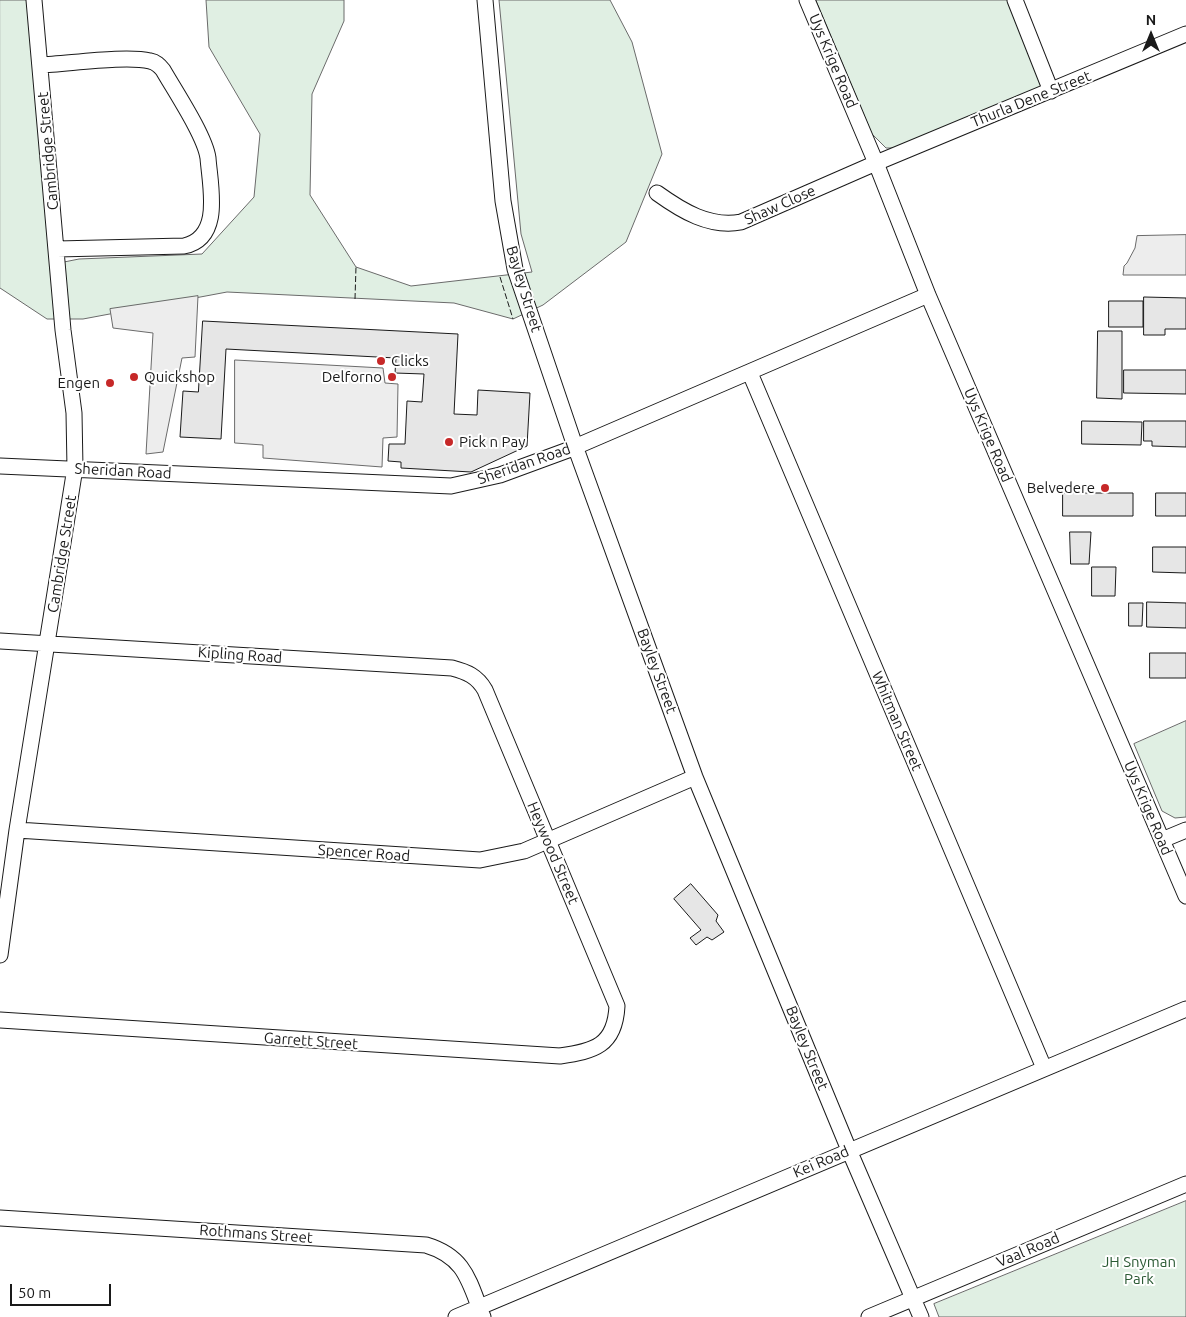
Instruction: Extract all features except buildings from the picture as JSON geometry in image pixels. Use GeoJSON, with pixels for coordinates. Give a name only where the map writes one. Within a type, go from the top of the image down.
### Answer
{"type":"FeatureCollection","features":[{"type":"Feature","properties":{"kind":"street","name":"Cambridge Street"},"geometry":{"type":"LineString","coordinates":[[0,956],[17,830],[75,468],[74,413],[63,330],[34,0]]}},
{"type":"Feature","properties":{"kind":"street","name":"Bayley Street"},"geometry":{"type":"LineString","coordinates":[[485,0],[503,201],[515,269],[575,446],[695,777],[849,1150],[921,1317]]}},
{"type":"Feature","properties":{"kind":"street","name":"Uys Krige Road"},"geometry":{"type":"LineString","coordinates":[[807,0],[876,163],[928,295],[1186,896]]}},
{"type":"Feature","properties":{"kind":"street"},"geometry":{"type":"LineString","coordinates":[[1015,0],[1051,91]]}},
{"type":"Feature","properties":{"kind":"street","name":"Thurla Dene Street"},"geometry":{"type":"LineString","coordinates":[[876,163],[1186,34]]}},
{"type":"Feature","properties":{"kind":"street"},"geometry":{"type":"LineString","coordinates":[[40,65],[129,60],[154,62],[163,70],[204,143],[208,158],[212,216],[204,233],[193,243],[184,246],[57,249]]}},
{"type":"Feature","properties":{"kind":"street","name":"Shaw Close"},"geometry":{"type":"LineString","coordinates":[[657,193],[680,210],[729,225],[741,222],[876,163]]}},
{"type":"Feature","properties":{"kind":"street","name":"Sheridan Road"},"geometry":{"type":"LineString","coordinates":[[0,466],[451,486],[500,475],[575,446],[750,373],[928,295]]}},
{"type":"Feature","properties":{"kind":"street","name":"Whitman Street"},"geometry":{"type":"LineString","coordinates":[[750,373],[1044,1068]]}},
{"type":"Feature","properties":{"kind":"street","name":"Kipling Road"},"geometry":{"type":"LineString","coordinates":[[0,641],[48,642],[452,668],[462,670],[477,678]]}},
{"type":"Feature","properties":{"kind":"street","name":"Heywood Street"},"geometry":{"type":"LineString","coordinates":[[477,678],[485,690],[615,997],[618,1006],[613,1031]]}},
{"type":"Feature","properties":{"kind":"street","name":"Spencer Road"},"geometry":{"type":"LineString","coordinates":[[17,830],[480,860],[506,856],[548,841],[695,777]]}},
{"type":"Feature","properties":{"kind":"street"},"geometry":{"type":"LineString","coordinates":[[1162,840],[1186,830]]}},
{"type":"Feature","properties":{"kind":"street","name":"Kei Road"},"geometry":{"type":"LineString","coordinates":[[456,1317],[481,1312],[849,1150],[1186,1009]]}},
{"type":"Feature","properties":{"kind":"street","name":"Garrett Street"},"geometry":{"type":"LineString","coordinates":[[0,1020],[560,1056],[598,1047],[613,1031]]}},
{"type":"Feature","properties":{"kind":"street","name":"Vaal Road"},"geometry":{"type":"LineString","coordinates":[[869,1317],[1186,1184]]}},
{"type":"Feature","properties":{"kind":"street","name":"Rothmans Street"},"geometry":{"type":"LineString","coordinates":[[0,1218],[426,1245],[445,1252],[461,1265],[471,1283],[481,1312]]}},
{"type":"Feature","properties":{"kind":"green space"},"geometry":{"type":"Polygon","coordinates":[[[0,0],[31,0],[59,263],[79,259],[202,254],[254,197],[260,134],[209,47],[206,0],[344,0],[344,21],[312,94],[310,195],[356,267],[411,286],[532,272],[521,234],[499,0],[610,0],[632,42],[662,154],[626,242],[543,305],[513,319],[454,303],[227,292],[83,319],[47,319],[0,288],[0,0]]]}},
{"type":"Feature","properties":{"kind":"green space"},"geometry":{"type":"Polygon","coordinates":[[[816,0],[1012,0],[1041,85],[1038,91],[898,148],[886,148],[872,134],[816,0]]]}},
{"type":"Feature","properties":{"kind":"green space"},"geometry":{"type":"Polygon","coordinates":[[[1186,721],[1186,817],[1175,818],[1162,811],[1134,744],[1186,721]]]}},
{"type":"Feature","properties":{"kind":"green space","name":"JH Snyman Park"},"geometry":{"type":"Polygon","coordinates":[[[1186,1201],[1186,1317],[939,1317],[934,1304],[1186,1201]]]}},
{"type":"Feature","properties":{"kind":"shaded area"},"geometry":{"type":"Polygon","coordinates":[[[1186,235],[1186,275],[1123,275],[1124,266],[1135,248],[1137,236],[1186,235]]]}},
{"type":"Feature","properties":{"kind":"shaded area"},"geometry":{"type":"Polygon","coordinates":[[[198,296],[195,357],[182,358],[163,452],[146,454],[153,333],[113,328],[110,309],[198,296]]]}},
{"type":"Feature","properties":{"kind":"shaded area"},"geometry":{"type":"Polygon","coordinates":[[[235,360],[383,368],[385,383],[398,384],[397,437],[383,438],[382,467],[263,458],[263,445],[235,443],[235,360]]]}},
{"type":"Feature","properties":{"kind":"fence"},"geometry":{"type":"LineString","coordinates":[[355,299],[356,267]]}},
{"type":"Feature","properties":{"kind":"fence"},"geometry":{"type":"LineString","coordinates":[[500,277],[513,319]]}},
{"type":"Feature","properties":{"kind":"place","name":"Clicks"},"geometry":{"type":"Point","coordinates":[381,361]}},
{"type":"Feature","properties":{"kind":"place","name":"Quickshop"},"geometry":{"type":"Point","coordinates":[134,377]}},
{"type":"Feature","properties":{"kind":"place","name":"Delforno"},"geometry":{"type":"Point","coordinates":[392,377]}},
{"type":"Feature","properties":{"kind":"place","name":"Engen"},"geometry":{"type":"Point","coordinates":[110,383]}},
{"type":"Feature","properties":{"kind":"place","name":"Pick n Pay"},"geometry":{"type":"Point","coordinates":[449,442]}},
{"type":"Feature","properties":{"kind":"place","name":"Belvedere"},"geometry":{"type":"Point","coordinates":[1105,488]}}]}
